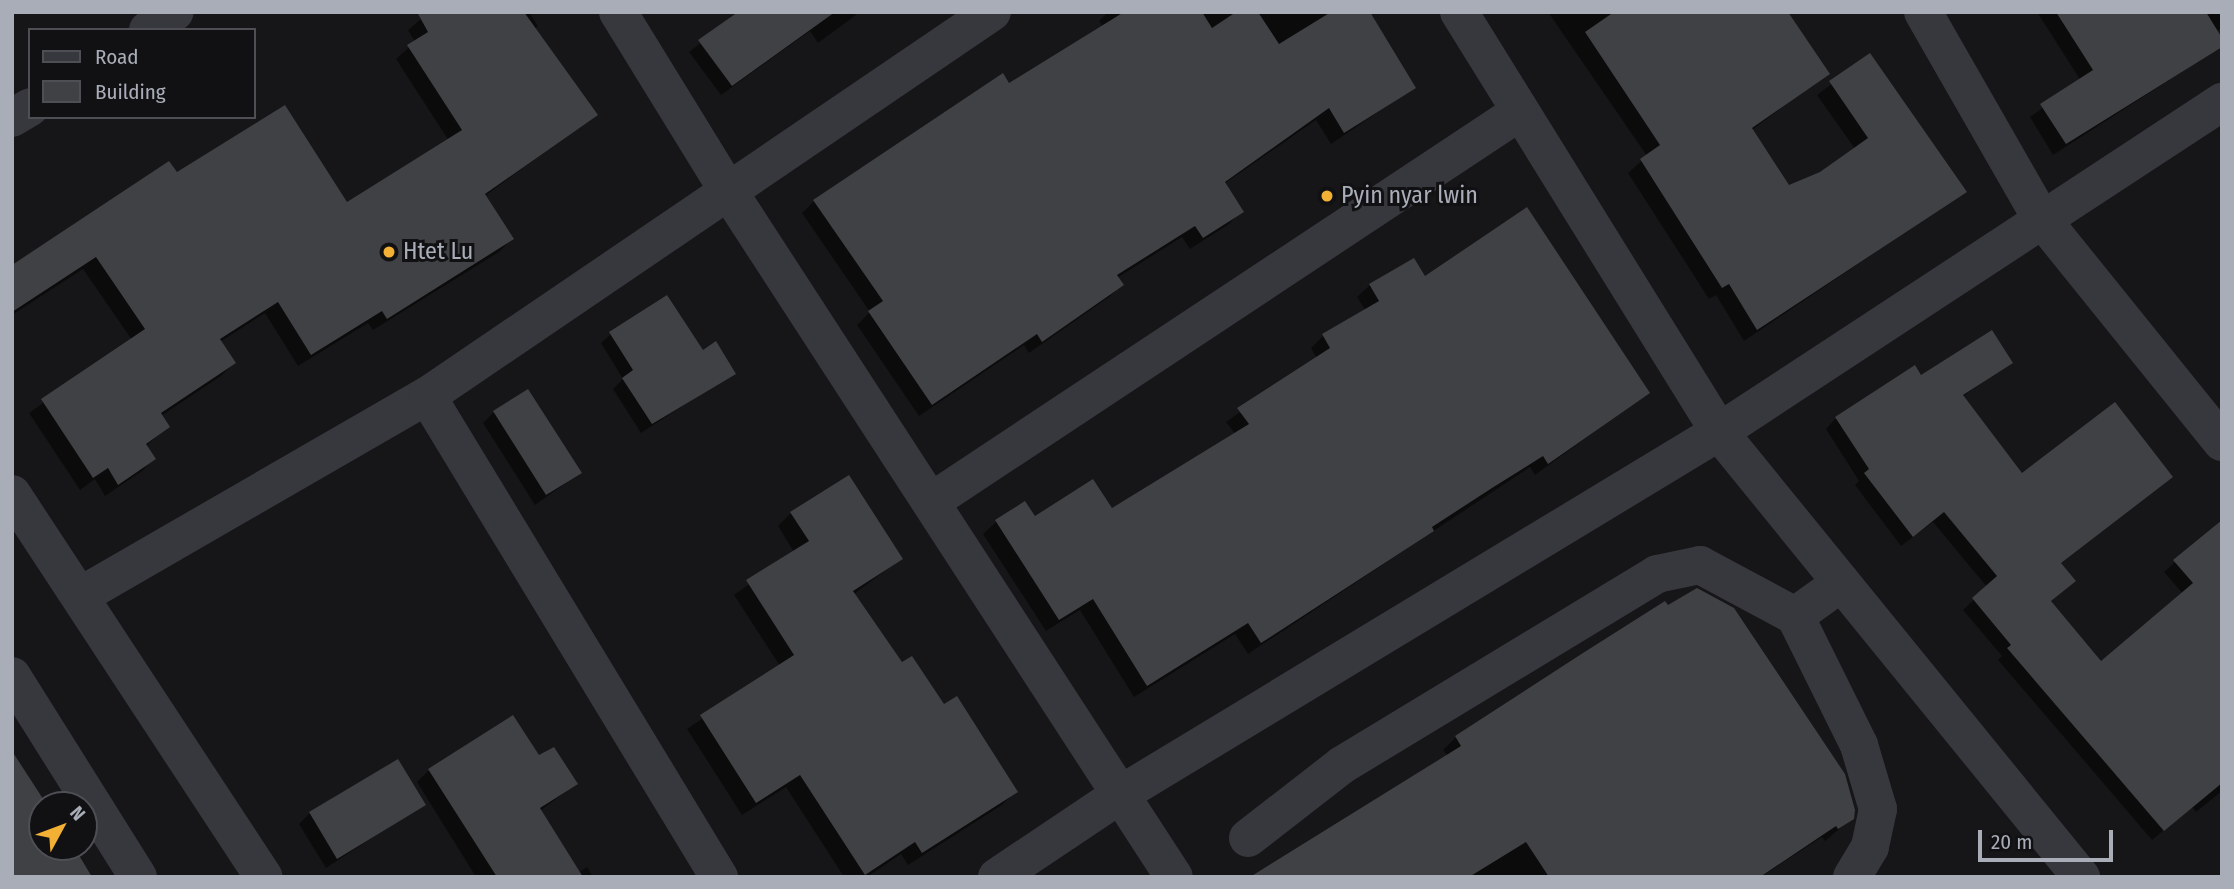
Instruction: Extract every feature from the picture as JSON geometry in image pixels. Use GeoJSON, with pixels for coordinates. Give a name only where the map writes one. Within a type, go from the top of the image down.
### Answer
{"type":"FeatureCollection","features":[{"type":"Feature","properties":{"kind":"street"},"geometry":{"type":"LineString","coordinates":[[151,28],[175,12]]}},
{"type":"Feature","properties":{"kind":"street"},"geometry":{"type":"LineString","coordinates":[[618,12],[727,189],[1174,877]]}},
{"type":"Feature","properties":{"kind":"street"},"geometry":{"type":"LineString","coordinates":[[80,596],[427,396],[727,189],[992,12]]}},
{"type":"Feature","properties":{"kind":"street"},"geometry":{"type":"LineString","coordinates":[[1459,12],[1518,113],[1719,432],[2081,877]]}},
{"type":"Feature","properties":{"kind":"street"},"geometry":{"type":"LineString","coordinates":[[1923,12],[2041,218],[2222,442]]}},
{"type":"Feature","properties":{"kind":"street"},"geometry":{"type":"LineString","coordinates":[[997,877],[1121,794],[1719,432],[2041,218],[2222,102]]}},
{"type":"Feature","properties":{"kind":"street"},"geometry":{"type":"LineString","coordinates":[[12,118],[28,108]]}},
{"type":"Feature","properties":{"kind":"street"},"geometry":{"type":"LineString","coordinates":[[932,501],[1518,113]]}},
{"type":"Feature","properties":{"kind":"street"},"geometry":{"type":"LineString","coordinates":[[427,396],[719,877]]}},
{"type":"Feature","properties":{"kind":"street"},"geometry":{"type":"LineString","coordinates":[[12,494],[264,877]]}},
{"type":"Feature","properties":{"kind":"street"},"geometry":{"type":"LineString","coordinates":[[1248,838],[1342,765],[1657,574],[1700,565],[1795,616],[1859,745],[1878,809],[1870,847],[1852,877]]}},
{"type":"Feature","properties":{"kind":"street"},"geometry":{"type":"LineString","coordinates":[[1795,616],[1841,583]]}},
{"type":"Feature","properties":{"kind":"street"},"geometry":{"type":"LineString","coordinates":[[12,676],[138,877]]}},
{"type":"Feature","properties":{"kind":"building"},"geometry":{"type":"Polygon","coordinates":[[[417,12],[524,12],[598,115],[485,194],[514,239],[387,319],[382,311],[311,355],[278,302],[220,339],[236,363],[161,413],[170,427],[146,444],[156,459],[118,485],[108,468],[93,478],[41,399],[145,329],[96,257],[12,312],[12,265],[169,161],[177,172],[285,105],[347,202],[462,130],[407,45],[428,32],[417,12]]]}},
{"type":"Feature","properties":{"kind":"building"},"geometry":{"type":"Polygon","coordinates":[[[738,12],[835,12],[732,86],[698,40],[738,12]]]}},
{"type":"Feature","properties":{"kind":"building"},"geometry":{"type":"Polygon","coordinates":[[[1124,12],[1202,12],[1212,28],[1236,12],[1258,12],[1279,44],[1331,12],[1370,12],[1416,88],[1344,133],[1329,108],[1225,182],[1244,212],[1203,238],[1195,226],[1117,275],[1124,285],[1042,342],[1037,334],[932,405],[868,311],[883,301],[813,200],[1003,73],[1009,83],[1124,12]]]}},
{"type":"Feature","properties":{"kind":"building"},"geometry":{"type":"Polygon","coordinates":[[[1614,12],[1788,12],[1830,74],[1752,128],[1789,185],[1820,172],[1868,138],[1829,81],[1870,53],[1967,192],[1757,330],[1729,284],[1722,288],[1640,159],[1660,145],[1585,32],[1614,12]]]}},
{"type":"Feature","properties":{"kind":"building"},"geometry":{"type":"Polygon","coordinates":[[[2056,12],[2206,12],[2222,38],[2222,47],[2066,144],[2040,104],[2093,70],[2056,12]]]}},
{"type":"Feature","properties":{"kind":"building"},"geometry":{"type":"Polygon","coordinates":[[[1527,207],[1650,393],[1548,464],[1543,456],[1492,488],[1432,527],[1434,531],[1261,643],[1248,623],[1147,686],[1093,599],[1059,620],[995,520],[1025,501],[1035,516],[1093,479],[1112,508],[1249,424],[1237,408],[1330,348],[1322,334],[1379,301],[1369,284],[1414,258],[1425,276],[1527,207]]]}},
{"type":"Feature","properties":{"kind":"building"},"geometry":{"type":"Polygon","coordinates":[[[667,295],[703,350],[716,341],[736,374],[652,424],[622,378],[633,370],[609,332],[667,295]]]}},
{"type":"Feature","properties":{"kind":"building"},"geometry":{"type":"Polygon","coordinates":[[[1992,330],[2013,363],[1963,395],[2022,473],[2115,402],[2173,477],[2061,563],[2076,581],[2051,601],[2101,661],[2193,583],[2173,560],[2222,520],[2222,783],[2164,831],[2007,648],[2011,645],[1972,598],[1997,576],[1944,512],[1913,537],[1864,473],[1869,469],[1835,417],[1915,365],[1921,375],[1992,330]]]}},
{"type":"Feature","properties":{"kind":"building"},"geometry":{"type":"Polygon","coordinates":[[[528,389],[582,473],[546,495],[493,411],[528,389]]]}},
{"type":"Feature","properties":{"kind":"building"},"geometry":{"type":"Polygon","coordinates":[[[849,475],[903,559],[853,591],[902,662],[912,656],[944,704],[957,696],[1018,792],[922,853],[915,842],[865,875],[800,775],[756,803],[700,715],[794,655],[746,580],[809,541],[790,512],[849,475]]]}},
{"type":"Feature","properties":{"kind":"building"},"geometry":{"type":"Polygon","coordinates":[[[1697,588],[1734,608],[1845,774],[1855,810],[1854,819],[1838,829],[1836,826],[1760,877],[1549,877],[1526,842],[1469,877],[1250,877],[1461,746],[1455,736],[1583,653],[1665,601],[1668,605],[1697,588]]]}},
{"type":"Feature","properties":{"kind":"building"},"geometry":{"type":"Polygon","coordinates":[[[513,715],[539,755],[554,747],[578,784],[540,808],[583,877],[497,877],[428,769],[513,715]]]}},
{"type":"Feature","properties":{"kind":"building"},"geometry":{"type":"Polygon","coordinates":[[[12,751],[38,791],[28,791],[28,861],[82,861],[92,877],[12,877],[12,751]]]}},
{"type":"Feature","properties":{"kind":"building"},"geometry":{"type":"Polygon","coordinates":[[[398,759],[426,805],[337,859],[309,812],[398,759]]]}},
{"type":"Feature","properties":{"kind":"place","name":"Pyin nyar lwin"},"geometry":{"type":"Point","coordinates":[1327,196]}},
{"type":"Feature","properties":{"kind":"place","name":"Htet Lu"},"geometry":{"type":"Point","coordinates":[389,252]}}]}
